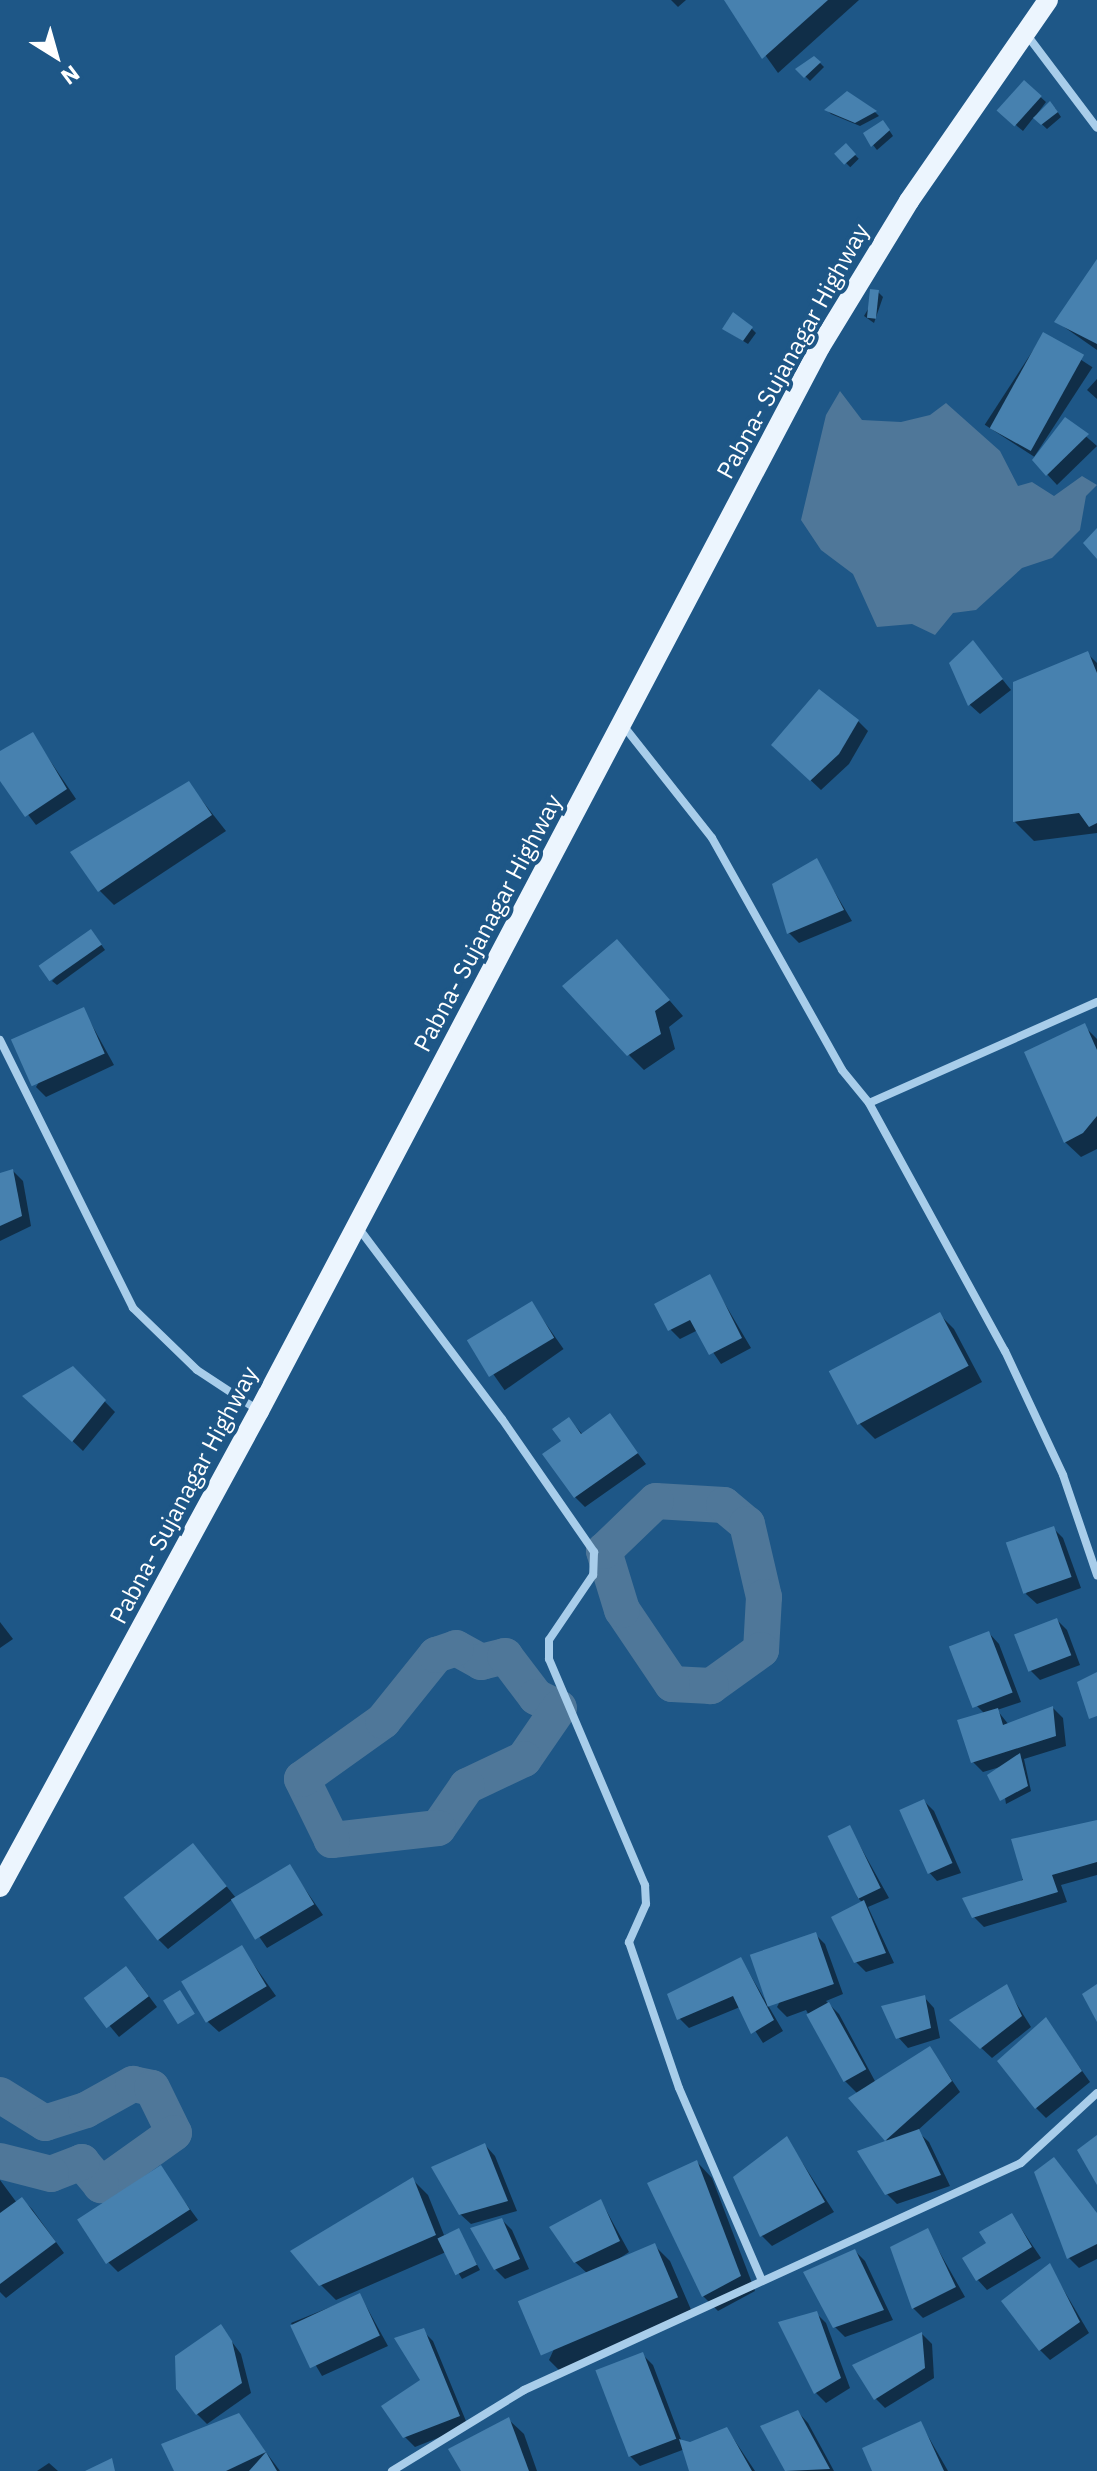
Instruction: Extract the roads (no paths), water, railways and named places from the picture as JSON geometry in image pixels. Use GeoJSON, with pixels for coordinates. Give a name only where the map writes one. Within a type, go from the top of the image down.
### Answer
{"type":"FeatureCollection","features":[{"type":"Feature","properties":{"kind":"main road","name":"Pabna- Sujanagar Highway"},"geometry":{"type":"LineString","coordinates":[[0,1887],[259,1411],[820,347],[909,201],[1048,0]]}},
{"type":"Feature","properties":{"kind":"street"},"geometry":{"type":"LineString","coordinates":[[1024,31],[1097,128]]}},
{"type":"Feature","properties":{"kind":"street"},"geometry":{"type":"LineString","coordinates":[[622,724],[712,838],[842,1070],[869,1103],[1005,1351],[1063,1475],[1097,1575]]}},
{"type":"Feature","properties":{"kind":"street"},"geometry":{"type":"LineString","coordinates":[[869,1103],[1097,1002]]}},
{"type":"Feature","properties":{"kind":"street"},"geometry":{"type":"LineString","coordinates":[[0,1040],[133,1308],[197,1370],[259,1411]]}},
{"type":"Feature","properties":{"kind":"street"},"geometry":{"type":"LineString","coordinates":[[357,1226],[502,1419],[594,1552],[593,1575],[549,1640],[549,1659],[645,1885],[646,1904],[629,1942],[679,2088],[762,2281]]}},
{"type":"Feature","properties":{"kind":"street"},"geometry":{"type":"LineString","coordinates":[[392,2471],[524,2390],[1021,2163],[1097,2093]]}},
{"type":"Feature","properties":{"kind":"water"},"geometry":{"type":"Polygon","coordinates":[[[840,391],[862,420],[901,422],[930,415],[946,403],[1000,451],[1018,486],[1032,482],[1054,496],[1082,476],[1097,485],[1086,496],[1080,530],[1052,558],[1022,568],[976,610],[953,613],[935,635],[912,624],[877,627],[853,574],[821,550],[801,520],[826,415],[840,391]]]}},
{"type":"Feature","properties":{"kind":"waterway"},"geometry":{"type":"LineString","coordinates":[[656,1501],[724,1505],[747,1524],[764,1597],[761,1650],[711,1686],[672,1684],[622,1610],[604,1551],[656,1501]]}},
{"type":"Feature","properties":{"kind":"waterway"},"geometry":{"type":"LineString","coordinates":[[456,1648],[481,1662],[505,1656],[536,1697],[559,1708],[524,1759],[467,1786],[438,1828],[332,1840],[302,1779],[383,1721],[436,1655],[456,1648]]}},
{"type":"Feature","properties":{"kind":"waterway"},"geometry":{"type":"LineString","coordinates":[[0,2095],[45,2123],[86,2110],[133,2084],[152,2088],[174,2133],[101,2185],[82,2162],[51,2174],[0,2161]]}}]}
